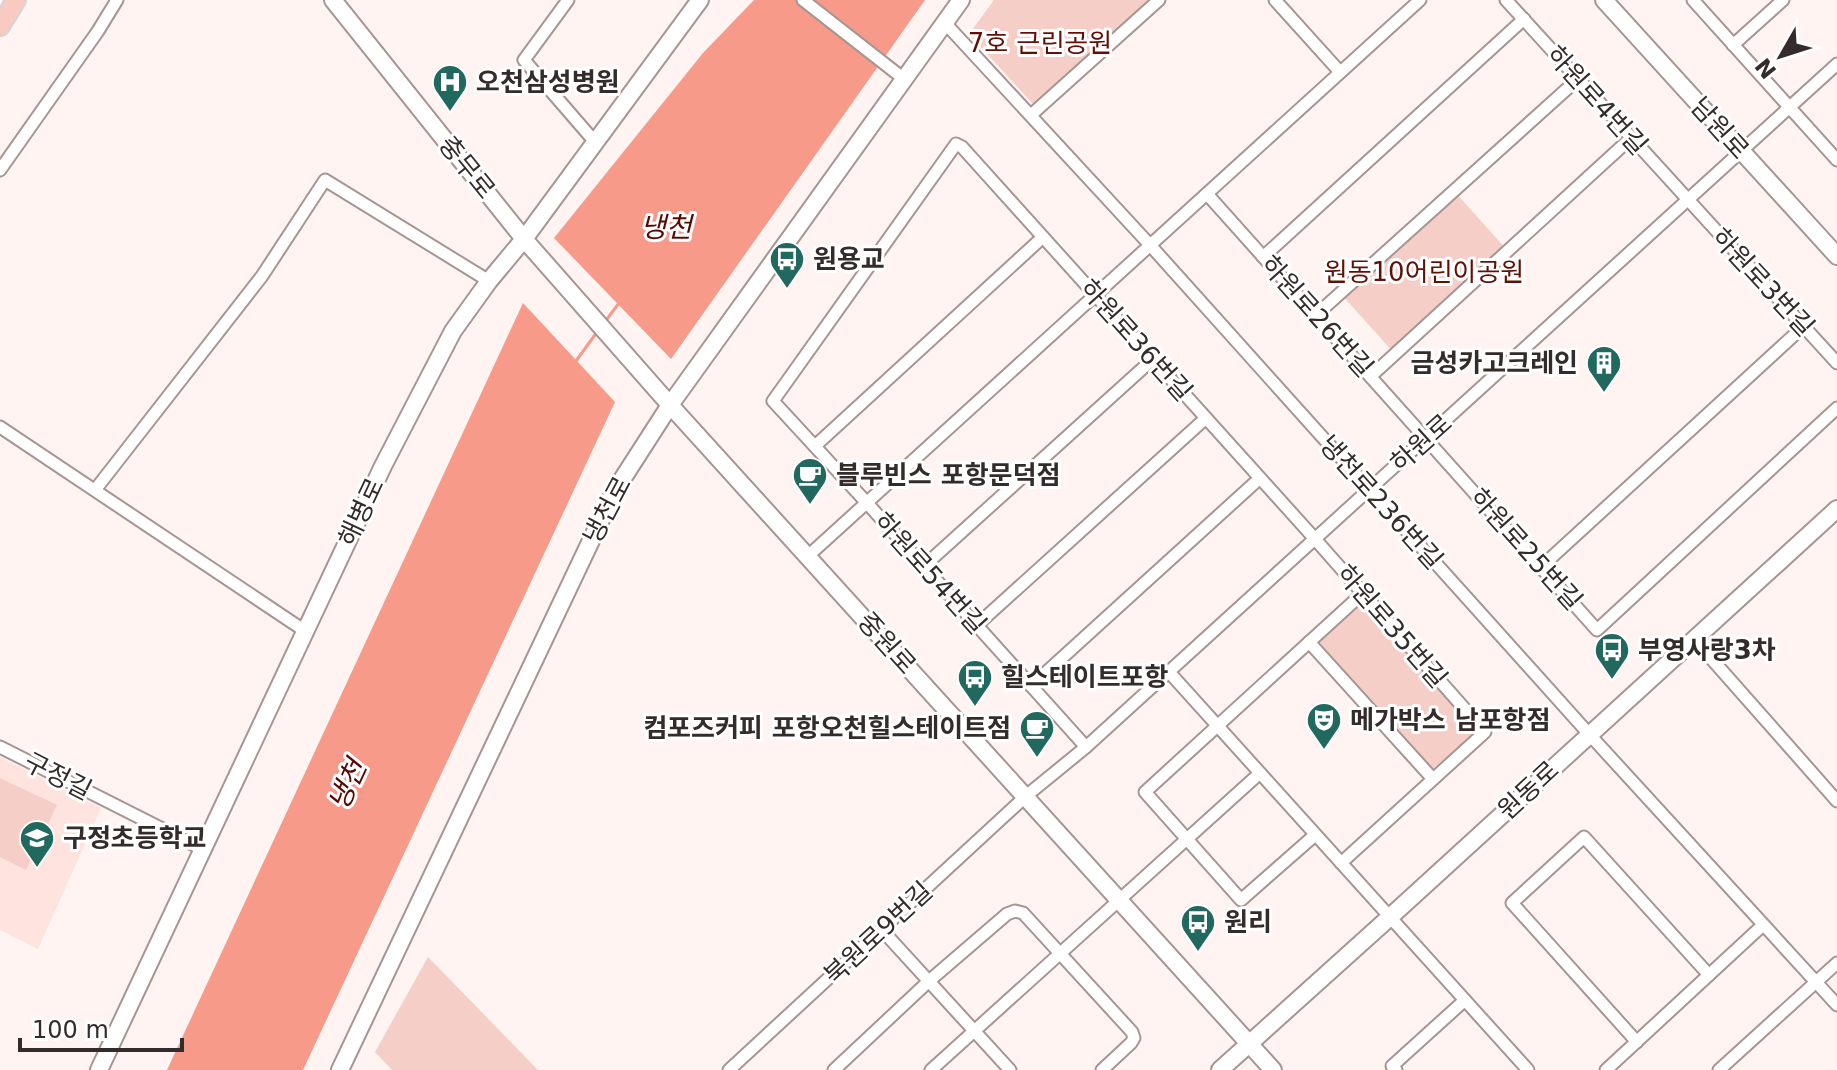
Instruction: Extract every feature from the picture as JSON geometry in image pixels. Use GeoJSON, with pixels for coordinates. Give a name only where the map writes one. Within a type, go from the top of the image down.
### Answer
{"type":"FeatureCollection","features":[{"type":"Feature","properties":{"kind":"main road"},"geometry":{"type":"LineString","coordinates":[[0,26],[16,0]]}},
{"type":"Feature","properties":{"kind":"street"},"geometry":{"type":"LineString","coordinates":[[0,170],[117,0]]}},
{"type":"Feature","properties":{"kind":"street","name":"충무로"},"geometry":{"type":"LineString","coordinates":[[333,0],[524,239],[655,387]]}},
{"type":"Feature","properties":{"kind":"street"},"geometry":{"type":"LineString","coordinates":[[568,0],[524,60],[595,142]]}},
{"type":"Feature","properties":{"kind":"street","name":"해병로"},"geometry":{"type":"LineString","coordinates":[[99,1070],[383,466],[453,331],[700,0]]}},
{"type":"Feature","properties":{"kind":"street"},"geometry":{"type":"LineString","coordinates":[[803,0],[904,79]]}},
{"type":"Feature","properties":{"kind":"street","name":"냉천로"},"geometry":{"type":"LineString","coordinates":[[340,1070],[599,522],[627,471],[670,405],[961,0]]}},
{"type":"Feature","properties":{"kind":"street"},"geometry":{"type":"LineString","coordinates":[[1031,115],[1159,0]]}},
{"type":"Feature","properties":{"kind":"street"},"geometry":{"type":"LineString","coordinates":[[1275,0],[1340,72]]}},
{"type":"Feature","properties":{"kind":"street"},"geometry":{"type":"LineString","coordinates":[[1284,10],[1295,0]]}},
{"type":"Feature","properties":{"kind":"street"},"geometry":{"type":"LineString","coordinates":[[808,556],[1420,0]]}},
{"type":"Feature","properties":{"kind":"street","name":"하원로4번길"},"geometry":{"type":"LineString","coordinates":[[1506,0],[1688,200]]}},
{"type":"Feature","properties":{"kind":"street","name":"남원로"},"geometry":{"type":"LineString","coordinates":[[1604,0],[1837,256]]}},
{"type":"Feature","properties":{"kind":"street"},"geometry":{"type":"LineString","coordinates":[[1693,0],[1837,160]]}},
{"type":"Feature","properties":{"kind":"street"},"geometry":{"type":"LineString","coordinates":[[1733,45],[1783,0]]}},
{"type":"Feature","properties":{"kind":"street"},"geometry":{"type":"LineString","coordinates":[[1263,257],[1524,19]]}},
{"type":"Feature","properties":{"kind":"street","name":"냉천로236번길"},"geometry":{"type":"LineString","coordinates":[[945,23],[1150,245],[1837,1005]]}},
{"type":"Feature","properties":{"kind":"street","name":"하원로"},"geometry":{"type":"LineString","coordinates":[[1026,796],[1086,747],[1837,64]]}},
{"type":"Feature","properties":{"kind":"street"},"geometry":{"type":"LineString","coordinates":[[1316,315],[1578,79]]}},
{"type":"Feature","properties":{"kind":"street"},"geometry":{"type":"LineString","coordinates":[[1371,376],[1631,138]]}},
{"type":"Feature","properties":{"kind":"street","name":"하원로36번길"},"geometry":{"type":"LineString","coordinates":[[773,401],[956,144],[962,147],[1315,539]]}},
{"type":"Feature","properties":{"kind":"street"},"geometry":{"type":"LineString","coordinates":[[95,490],[262,276],[325,180],[489,281]]}},
{"type":"Feature","properties":{"kind":"street","name":"하원로26번길"},"geometry":{"type":"LineString","coordinates":[[1207,194],[1427,438]]}},
{"type":"Feature","properties":{"kind":"street","name":"하원로3번길"},"geometry":{"type":"LineString","coordinates":[[1688,200],[1837,363]]}},
{"type":"Feature","properties":{"kind":"street"},"geometry":{"type":"LineString","coordinates":[[815,446],[1043,237]]}},
{"type":"Feature","properties":{"kind":"street"},"geometry":{"type":"LineString","coordinates":[[1541,567],[1804,326]]}},
{"type":"Feature","properties":{"kind":"street"},"geometry":{"type":"LineString","coordinates":[[924,566],[1153,359]]}},
{"type":"Feature","properties":{"kind":"street","name":"중원로"},"geometry":{"type":"LineString","coordinates":[[655,387],[1273,1070]]}},
{"type":"Feature","properties":{"kind":"street","name":"하원로54번길"},"geometry":{"type":"LineString","coordinates":[[773,401],[1086,747]]}},
{"type":"Feature","properties":{"kind":"street","name":"하원로25번길"},"geometry":{"type":"LineString","coordinates":[[1427,438],[1597,630],[1837,408]]}},
{"type":"Feature","properties":{"kind":"street"},"geometry":{"type":"LineString","coordinates":[[977,625],[1206,418]]}},
{"type":"Feature","properties":{"kind":"street"},"geometry":{"type":"LineString","coordinates":[[0,427],[305,631]]}},
{"type":"Feature","properties":{"kind":"street"},"geometry":{"type":"LineString","coordinates":[[1031,686],[1260,478]]}},
{"type":"Feature","properties":{"kind":"street","name":"원동로"},"geometry":{"type":"LineString","coordinates":[[1220,1070],[1837,509]]}},
{"type":"Feature","properties":{"kind":"street","name":"하원로35번길"},"geometry":{"type":"LineString","coordinates":[[1315,539],[1485,732],[1433,779]]}},
{"type":"Feature","properties":{"kind":"street"},"geometry":{"type":"LineString","coordinates":[[1315,835],[1241,900],[1145,792],[1363,593]]}},
{"type":"Feature","properties":{"kind":"street"},"geometry":{"type":"LineString","coordinates":[[1694,639],[1837,801]]}},
{"type":"Feature","properties":{"kind":"street"},"geometry":{"type":"LineString","coordinates":[[1309,642],[1433,779],[1341,863]]}},
{"type":"Feature","properties":{"kind":"street"},"geometry":{"type":"LineString","coordinates":[[1169,672],[1524,1065],[1509,1070]]}},
{"type":"Feature","properties":{"kind":"street","name":"구정길"},"geometry":{"type":"LineString","coordinates":[[0,747],[202,849]]}},
{"type":"Feature","properties":{"kind":"street"},"geometry":{"type":"LineString","coordinates":[[931,1070],[1260,773]]}},
{"type":"Feature","properties":{"kind":"street","name":"북원로9번길"},"geometry":{"type":"LineString","coordinates":[[729,1070],[1026,796]]}},
{"type":"Feature","properties":{"kind":"street"},"geometry":{"type":"LineString","coordinates":[[1637,1042],[1512,903],[1584,837],[1709,975]]}},
{"type":"Feature","properties":{"kind":"street"},"geometry":{"type":"LineString","coordinates":[[834,1070],[929,981],[1007,914],[1015,911],[1023,913],[1132,1032],[1134,1038],[1131,1043],[1102,1070]]}},
{"type":"Feature","properties":{"kind":"street"},"geometry":{"type":"LineString","coordinates":[[1606,1070],[1763,925]]}},
{"type":"Feature","properties":{"kind":"street"},"geometry":{"type":"LineString","coordinates":[[882,930],[1010,1070]]}},
{"type":"Feature","properties":{"kind":"street"},"geometry":{"type":"LineString","coordinates":[[1719,1070],[1837,963]]}},
{"type":"Feature","properties":{"kind":"street"},"geometry":{"type":"LineString","coordinates":[[1396,1070],[1392,1066],[1465,1000]]}},
{"type":"Feature","properties":{"kind":"shaded area","name":"구정초등학교"},"geometry":{"type":"Polygon","coordinates":[[[0,757],[101,808],[38,949],[0,930],[0,757]]]}},
{"type":"Feature","properties":{"kind":"green space","name":"7호 근린공원"},"geometry":{"type":"Polygon","coordinates":[[[994,0],[1151,0],[1037,103],[1032,103],[969,34],[994,0]]]}},
{"type":"Feature","properties":{"kind":"green space","name":"원동10어린이공원"},"geometry":{"type":"Polygon","coordinates":[[[1454,191],[1508,251],[1395,354],[1340,293],[1454,191]]]}},
{"type":"Feature","properties":{"kind":"green space"},"geometry":{"type":"Polygon","coordinates":[[[1356,607],[1366,607],[1474,725],[1474,734],[1430,771],[1315,645],[1356,607]]]}},
{"type":"Feature","properties":{"kind":"green space"},"geometry":{"type":"Polygon","coordinates":[[[0,778],[57,805],[26,870],[0,857],[0,778]]]}},
{"type":"Feature","properties":{"kind":"green space"},"geometry":{"type":"Polygon","coordinates":[[[428,957],[538,1070],[392,1070],[375,1052],[428,957]]]}},
{"type":"Feature","properties":{"kind":"water","name":"냉천"},"geometry":{"type":"Polygon","coordinates":[[[754,0],[925,0],[671,359],[554,238],[703,53],[754,0]]]}},
{"type":"Feature","properties":{"kind":"water"},"geometry":{"type":"Polygon","coordinates":[[[523,303],[615,402],[303,1070],[167,1070],[523,303]]]}},
{"type":"Feature","properties":{"kind":"waterway","name":"냉천"},"geometry":{"type":"LineString","coordinates":[[604,323],[619,303]]}},
{"type":"Feature","properties":{"kind":"waterway","name":"냉천"},"geometry":{"type":"LineString","coordinates":[[576,361],[597,332]]}},
{"type":"Feature","properties":{"kind":"place","name":"오천삼성병원"},"geometry":{"type":"Point","coordinates":[450,113]}},
{"type":"Feature","properties":{"kind":"place","name":"원용교"},"geometry":{"type":"Point","coordinates":[787,290]}},
{"type":"Feature","properties":{"kind":"place","name":"금성카고크레인"},"geometry":{"type":"Point","coordinates":[1604,394]}},
{"type":"Feature","properties":{"kind":"place","name":"블루빈스 포항문덕점"},"geometry":{"type":"Point","coordinates":[810,506]}},
{"type":"Feature","properties":{"kind":"place","name":"부영사랑3차"},"geometry":{"type":"Point","coordinates":[1612,681]}},
{"type":"Feature","properties":{"kind":"place","name":"힐스테이트포항"},"geometry":{"type":"Point","coordinates":[975,708]}},
{"type":"Feature","properties":{"kind":"place","name":"메가박스 남포항점"},"geometry":{"type":"Point","coordinates":[1324,751]}},
{"type":"Feature","properties":{"kind":"place","name":"컴포즈커피 포항오천힐스테이트점"},"geometry":{"type":"Point","coordinates":[1037,759]}},
{"type":"Feature","properties":{"kind":"place","name":"구정초등학교"},"geometry":{"type":"Point","coordinates":[37,869]}},
{"type":"Feature","properties":{"kind":"place","name":"원리"},"geometry":{"type":"Point","coordinates":[1198,953]}}]}
